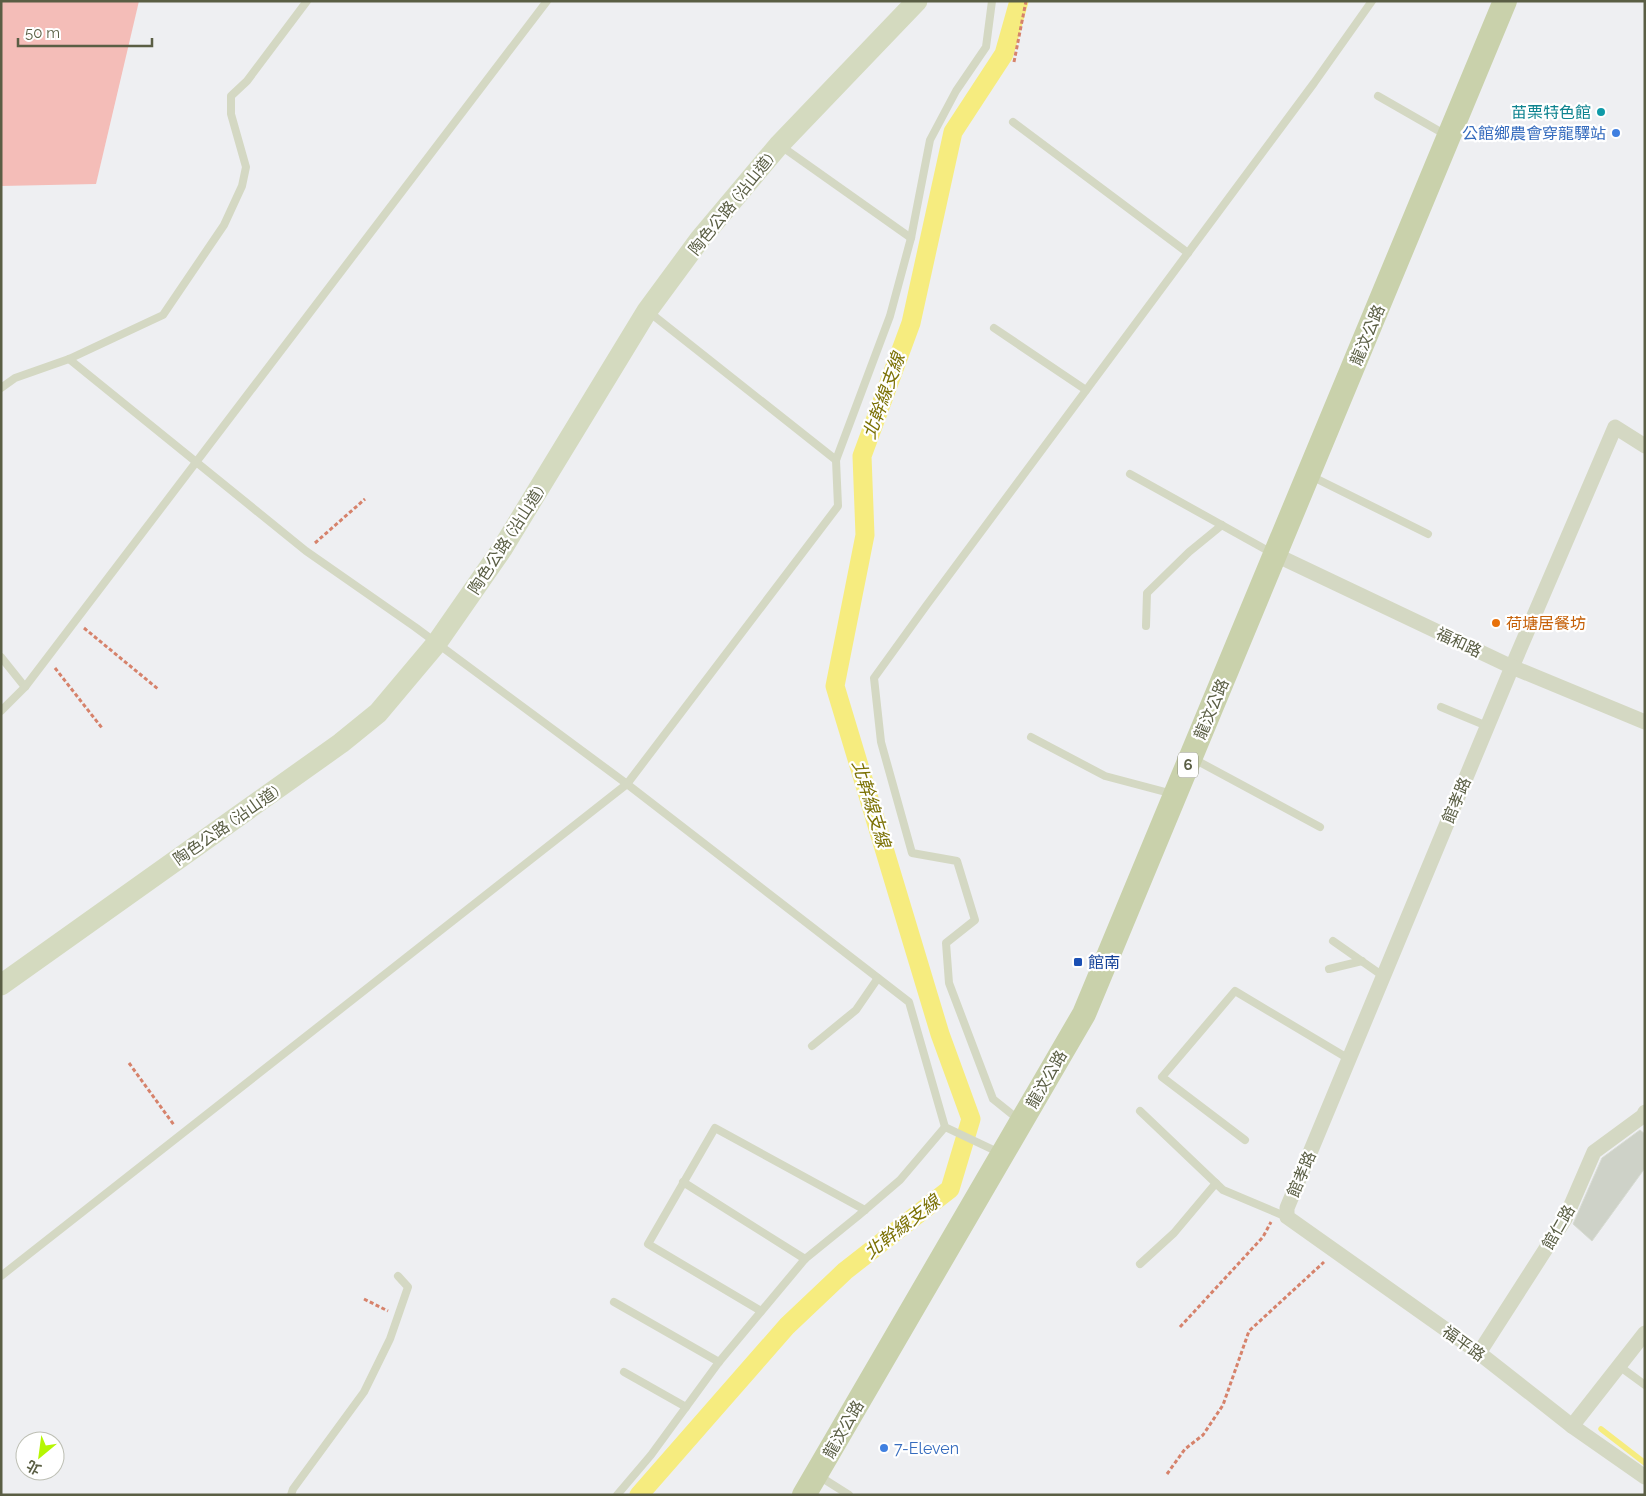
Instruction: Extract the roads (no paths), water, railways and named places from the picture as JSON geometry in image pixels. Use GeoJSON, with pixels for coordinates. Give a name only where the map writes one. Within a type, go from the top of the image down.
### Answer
{"type":"FeatureCollection","features":[{"type":"Feature","properties":{"kind":"main road","name":"陶色公路 (沿山道)"},"geometry":{"type":"LineString","coordinates":[[1,985],[342,743],[378,713],[436,644],[502,549],[647,311],[700,239],[779,145],[917,1]]}},
{"type":"Feature","properties":{"kind":"main road","name":"龍汶公路"},"geometry":{"type":"LineString","coordinates":[[804,1495],[1084,1014],[1505,1]]}},
{"type":"Feature","properties":{"kind":"street","name":"館孝路"},"geometry":{"type":"LineString","coordinates":[[1283,1213],[1487,726],[1615,427],[1645,446]]}},
{"type":"Feature","properties":{"kind":"street","name":"福和路"},"geometry":{"type":"LineString","coordinates":[[1276,555],[1512,667],[1645,722]]}},
{"type":"Feature","properties":{"kind":"street","name":"館仁路"},"geometry":{"type":"LineString","coordinates":[[1479,1353],[1565,1219],[1594,1152],[1644,1115]]}},
{"type":"Feature","properties":{"kind":"street","name":"福平路"},"geometry":{"type":"LineString","coordinates":[[1283,1213],[1479,1353],[1572,1426],[1645,1477]]}},
{"type":"Feature","properties":{"kind":"street"},"geometry":{"type":"LineString","coordinates":[[1572,1426],[1645,1333]]}},
{"type":"Feature","properties":{"kind":"lane"},"geometry":{"type":"LineString","coordinates":[[1,388],[15,378],[69,359],[163,315],[224,226],[242,186],[246,167],[231,114],[231,96],[247,81],[307,1]]}},
{"type":"Feature","properties":{"kind":"lane"},"geometry":{"type":"LineString","coordinates":[[1,711],[25,687],[547,1]]}},
{"type":"Feature","properties":{"kind":"lane"},"geometry":{"type":"LineString","coordinates":[[1,1276],[627,784],[838,506],[836,460],[890,316],[911,238],[930,140],[956,91],[986,47],[992,1]]}},
{"type":"Feature","properties":{"kind":"lane"},"geometry":{"type":"LineString","coordinates":[[1022,1122],[993,1099],[949,983],[946,942],[975,920],[957,861],[912,853],[881,742],[874,678],[1314,83],[1372,1]]}},
{"type":"Feature","properties":{"kind":"lane"},"geometry":{"type":"LineString","coordinates":[[1378,96],[1449,137]]}},
{"type":"Feature","properties":{"kind":"lane"},"geometry":{"type":"LineString","coordinates":[[1013,122],[1188,253]]}},
{"type":"Feature","properties":{"kind":"lane"},"geometry":{"type":"LineString","coordinates":[[779,145],[911,238]]}},
{"type":"Feature","properties":{"kind":"lane"},"geometry":{"type":"LineString","coordinates":[[647,311],[836,460]]}},
{"type":"Feature","properties":{"kind":"lane"},"geometry":{"type":"LineString","coordinates":[[994,328],[1086,390]]}},
{"type":"Feature","properties":{"kind":"lane"},"geometry":{"type":"LineString","coordinates":[[69,359],[306,551],[627,784],[909,1002],[945,1127],[1003,1155]]}},
{"type":"Feature","properties":{"kind":"lane"},"geometry":{"type":"LineString","coordinates":[[1130,474],[1276,555]]}},
{"type":"Feature","properties":{"kind":"lane"},"geometry":{"type":"LineString","coordinates":[[1309,474],[1428,534]]}},
{"type":"Feature","properties":{"kind":"lane"},"geometry":{"type":"LineString","coordinates":[[1146,626],[1147,593],[1189,552],[1222,525]]}},
{"type":"Feature","properties":{"kind":"lane"},"geometry":{"type":"LineString","coordinates":[[1,657],[25,687]]}},
{"type":"Feature","properties":{"kind":"lane"},"geometry":{"type":"LineString","coordinates":[[1441,707],[1487,726]]}},
{"type":"Feature","properties":{"kind":"lane"},"geometry":{"type":"LineString","coordinates":[[1031,737],[1105,776],[1175,795]]}},
{"type":"Feature","properties":{"kind":"lane"},"geometry":{"type":"LineString","coordinates":[[1191,757],[1320,826]]}},
{"type":"Feature","properties":{"kind":"lane"},"geometry":{"type":"LineString","coordinates":[[1333,941],[1383,976]]}},
{"type":"Feature","properties":{"kind":"lane"},"geometry":{"type":"LineString","coordinates":[[1329,969],[1362,961]]}},
{"type":"Feature","properties":{"kind":"lane"},"geometry":{"type":"LineString","coordinates":[[812,1046],[856,1010],[878,978]]}},
{"type":"Feature","properties":{"kind":"lane"},"geometry":{"type":"LineString","coordinates":[[1245,1140],[1162,1077],[1235,991],[1349,1059]]}},
{"type":"Feature","properties":{"kind":"lane"},"geometry":{"type":"LineString","coordinates":[[1140,1111],[1223,1190],[1283,1213]]}},
{"type":"Feature","properties":{"kind":"lane"},"geometry":{"type":"LineString","coordinates":[[617,1495],[652,1455],[718,1362],[805,1259],[900,1180],[945,1127]]}},
{"type":"Feature","properties":{"kind":"lane"},"geometry":{"type":"LineString","coordinates":[[761,1311],[648,1244],[715,1128],[865,1210]]}},
{"type":"Feature","properties":{"kind":"lane"},"geometry":{"type":"LineString","coordinates":[[683,1182],[805,1259]]}},
{"type":"Feature","properties":{"kind":"lane"},"geometry":{"type":"LineString","coordinates":[[1140,1264],[1174,1234],[1216,1183]]}},
{"type":"Feature","properties":{"kind":"lane"},"geometry":{"type":"LineString","coordinates":[[291,1495],[293,1489],[364,1392],[390,1340],[408,1287],[398,1276]]}},
{"type":"Feature","properties":{"kind":"lane"},"geometry":{"type":"LineString","coordinates":[[614,1302],[718,1362]]}},
{"type":"Feature","properties":{"kind":"lane"},"geometry":{"type":"LineString","coordinates":[[1619,1366],[1645,1385]]}},
{"type":"Feature","properties":{"kind":"lane"},"geometry":{"type":"LineString","coordinates":[[624,1372],[686,1407]]}},
{"type":"Feature","properties":{"kind":"lane"},"geometry":{"type":"LineString","coordinates":[[816,1474],[850,1495]]}},
{"type":"Feature","properties":{"kind":"waterway","name":"北幹線支線"},"geometry":{"type":"LineString","coordinates":[[639,1495],[787,1326],[845,1271],[950,1189],[971,1119],[940,1034],[835,686],[865,535],[862,456],[911,323],[953,132],[1004,54],[1019,1]]}},
{"type":"Feature","properties":{"kind":"waterway"},"geometry":{"type":"LineString","coordinates":[[1601,1429],[1645,1463]]}},
{"type":"Feature","properties":{"kind":"place","name":"苗栗特色館"},"geometry":{"type":"Point","coordinates":[1601,112]}},
{"type":"Feature","properties":{"kind":"place","name":"公館鄉農會穿龍驛站"},"geometry":{"type":"Point","coordinates":[1616,133]}},
{"type":"Feature","properties":{"kind":"place","name":"荷塘居餐坊"},"geometry":{"type":"Point","coordinates":[1496,623]}},
{"type":"Feature","properties":{"kind":"place","name":"館南"},"geometry":{"type":"Point","coordinates":[1078,962]}},
{"type":"Feature","properties":{"kind":"place","name":"7-Eleven"},"geometry":{"type":"Point","coordinates":[884,1448]}}]}
